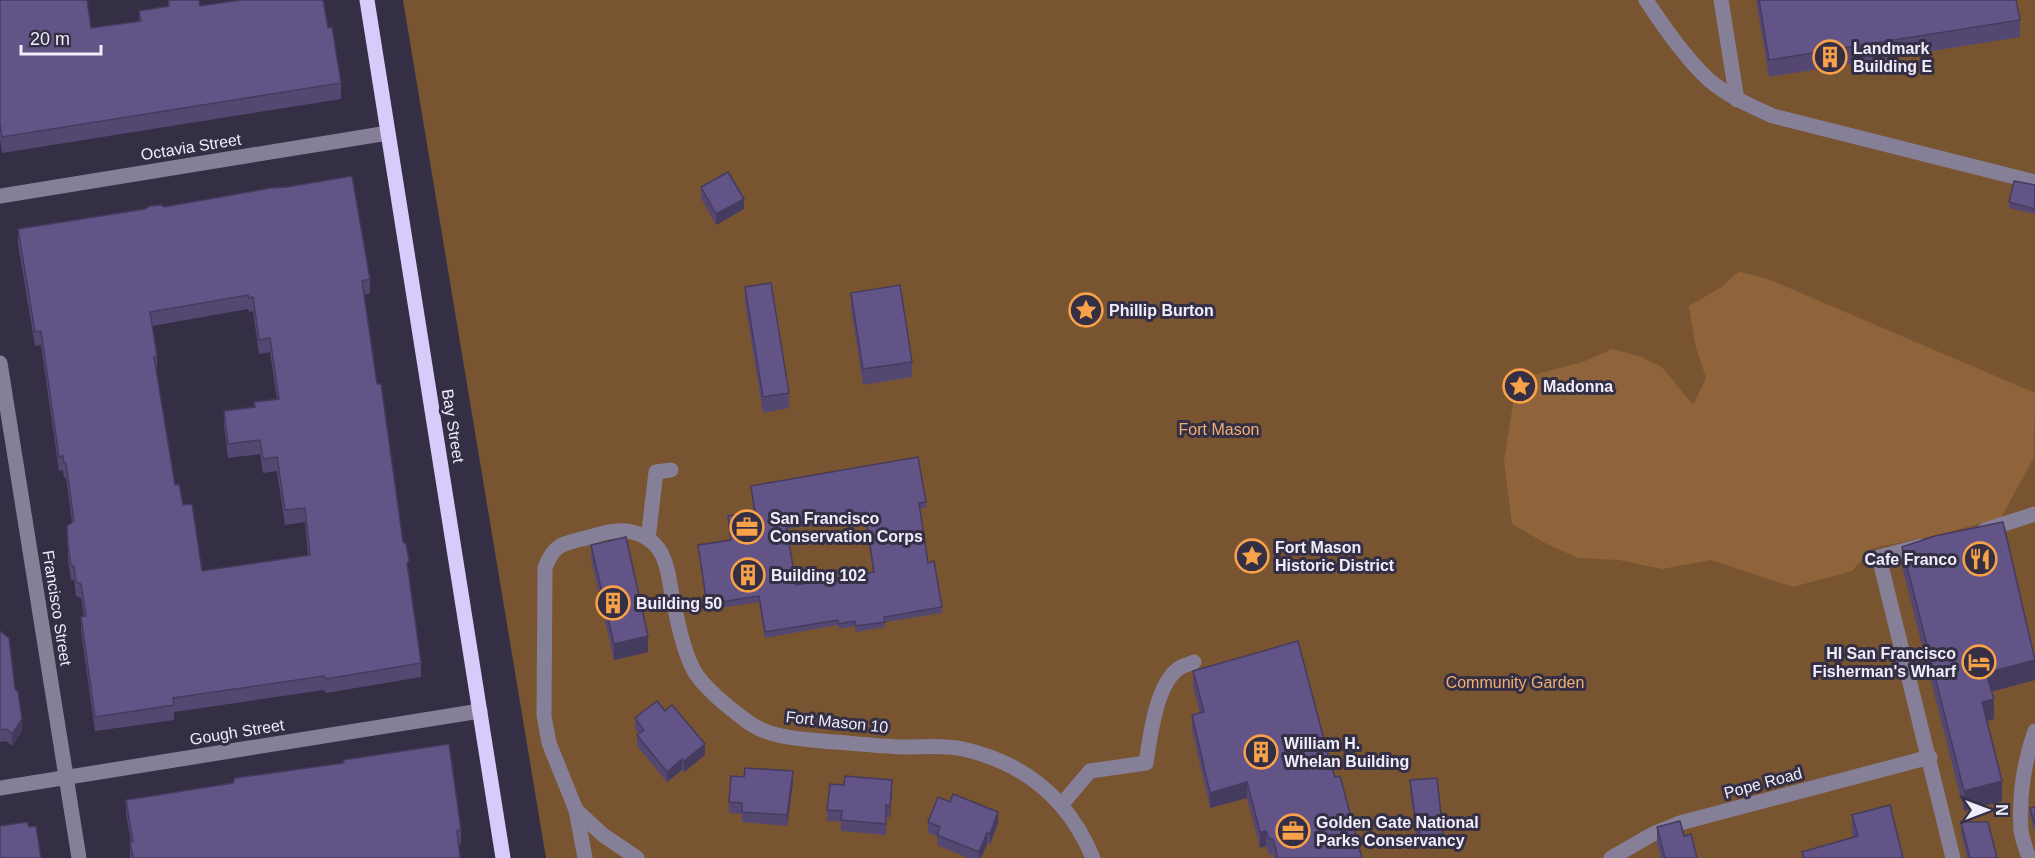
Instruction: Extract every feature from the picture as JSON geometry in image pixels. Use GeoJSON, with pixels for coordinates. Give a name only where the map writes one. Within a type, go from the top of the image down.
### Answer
{"type":"FeatureCollection","features":[{"type":"Feature","properties":{"kind":"main road","name":"Bay Street"},"geometry":{"type":"LineString","coordinates":[[366,0],[503,858]]}},
{"type":"Feature","properties":{"kind":"street"},"geometry":{"type":"LineString","coordinates":[[1646,0],[1662,24],[1709,80],[1737,99],[1773,116],[2035,182]]}},
{"type":"Feature","properties":{"kind":"street"},"geometry":{"type":"LineString","coordinates":[[1721,0],[1737,99]]}},
{"type":"Feature","properties":{"kind":"street","name":"Octavia Street"},"geometry":{"type":"LineString","coordinates":[[0,196],[388,133]]}},
{"type":"Feature","properties":{"kind":"street","name":"Francisco Street"},"geometry":{"type":"LineString","coordinates":[[0,363],[79,858]]}},
{"type":"Feature","properties":{"kind":"street"},"geometry":{"type":"LineString","coordinates":[[585,858],[576,810],[549,743],[544,716],[545,568],[551,552],[565,543],[617,531],[634,532],[648,539],[656,472],[670,470]]}},
{"type":"Feature","properties":{"kind":"street"},"geometry":{"type":"LineString","coordinates":[[1966,535],[2035,514]]}},
{"type":"Feature","properties":{"kind":"street","name":"Fort Mason 10"},"geometry":{"type":"LineString","coordinates":[[648,539],[659,548],[665,562],[679,628],[694,670],[723,703],[754,727],[792,738],[884,746],[961,748],[988,756],[1028,775],[1062,804],[1086,839],[1093,858]]}},
{"type":"Feature","properties":{"kind":"street"},"geometry":{"type":"LineString","coordinates":[[1934,543],[1879,557],[1953,858]]}},
{"type":"Feature","properties":{"kind":"street"},"geometry":{"type":"LineString","coordinates":[[1062,804],[1090,771],[1146,764],[1156,708],[1166,686],[1179,668],[1194,662]]}},
{"type":"Feature","properties":{"kind":"street","name":"Gough Street"},"geometry":{"type":"LineString","coordinates":[[0,788],[480,711]]}},
{"type":"Feature","properties":{"kind":"street"},"geometry":{"type":"LineString","coordinates":[[2028,858],[2021,832],[2022,789],[2028,751],[2035,731]]}},
{"type":"Feature","properties":{"kind":"street","name":"Pope Road"},"geometry":{"type":"LineString","coordinates":[[1611,858],[1653,834],[1680,823],[1930,758]]}},
{"type":"Feature","properties":{"kind":"street"},"geometry":{"type":"LineString","coordinates":[[576,810],[603,835],[637,858]]}},
{"type":"Feature","properties":{"kind":"green space","name":"Fort Mason"},"geometry":{"type":"Polygon","coordinates":[[[403,0],[2035,0],[2035,858],[546,858],[403,0]]]}},
{"type":"Feature","properties":{"kind":"shaded area"},"geometry":{"type":"Polygon","coordinates":[[[1740,272],[1768,279],[2035,393],[2034,457],[2001,518],[1941,534],[1873,548],[1852,571],[1793,587],[1711,560],[1662,569],[1619,560],[1578,558],[1512,524],[1504,461],[1517,379],[1583,362],[1612,349],[1639,356],[1662,367],[1693,405],[1706,378],[1695,344],[1689,306],[1723,286],[1740,272]]]}},
{"type":"Feature","properties":{"kind":"building"},"geometry":{"type":"Polygon","coordinates":[[[0,0],[87,0],[91,28],[141,21],[139,11],[169,6],[169,0],[199,0],[200,6],[241,0],[323,0],[328,28],[332,27],[341,83],[2,137],[0,0]]]}},
{"type":"Feature","properties":{"kind":"building","name":"Landmark Building E"},"geometry":{"type":"Polygon","coordinates":[[[1759,0],[2016,0],[2020,20],[1769,60],[1759,0]]]}},
{"type":"Feature","properties":{"kind":"building"},"geometry":{"type":"Polygon","coordinates":[[[728,172],[744,199],[716,214],[701,187],[728,172]]]}},
{"type":"Feature","properties":{"kind":"building"},"geometry":{"type":"Polygon","coordinates":[[[352,176],[370,279],[362,281],[377,384],[381,384],[403,542],[406,544],[409,561],[407,563],[421,663],[326,679],[324,676],[173,698],[174,705],[95,717],[81,617],[86,616],[81,584],[76,582],[68,545],[67,526],[74,521],[66,463],[64,463],[63,456],[59,457],[41,331],[35,332],[18,229],[145,209],[150,206],[164,207],[352,176]],[[248,295],[150,312],[157,356],[154,357],[175,485],[179,484],[183,505],[192,504],[202,571],[310,555],[305,508],[285,510],[277,457],[263,459],[260,440],[228,444],[224,411],[255,407],[254,402],[279,399],[270,338],[259,340],[253,297],[249,298],[248,295]]]}},
{"type":"Feature","properties":{"kind":"building"},"geometry":{"type":"Polygon","coordinates":[[[2014,181],[2035,185],[2035,209],[2009,202],[2014,181]]]}},
{"type":"Feature","properties":{"kind":"building"},"geometry":{"type":"Polygon","coordinates":[[[771,283],[789,393],[763,397],[745,287],[771,283]]]}},
{"type":"Feature","properties":{"kind":"building"},"geometry":{"type":"Polygon","coordinates":[[[900,285],[912,362],[863,369],[851,293],[900,285]]]}},
{"type":"Feature","properties":{"kind":"building"},"geometry":{"type":"Polygon","coordinates":[[[918,457],[926,502],[919,503],[928,563],[934,561],[942,607],[884,617],[885,622],[856,626],[855,621],[839,624],[838,620],[765,632],[759,596],[707,604],[698,545],[731,540],[728,516],[755,512],[751,486],[918,457]],[[865,512],[786,524],[796,585],[874,572],[865,512]]]}},
{"type":"Feature","properties":{"kind":"building","name":"HI San Francisco Fisherman's Wharf"},"geometry":{"type":"Polygon","coordinates":[[[2003,522],[2035,660],[1986,673],[1994,699],[1982,702],[2002,781],[1964,791],[1902,547],[1935,536],[2003,522]]]}},
{"type":"Feature","properties":{"kind":"building","name":"Building 50"},"geometry":{"type":"Polygon","coordinates":[[[626,537],[648,636],[614,644],[591,545],[626,537]]]}},
{"type":"Feature","properties":{"kind":"building"},"geometry":{"type":"Polygon","coordinates":[[[0,631],[9,638],[15,689],[18,692],[22,719],[12,734],[6,729],[0,730],[0,631]]]}},
{"type":"Feature","properties":{"kind":"building","name":"William H. Whelan Building"},"geometry":{"type":"Polygon","coordinates":[[[1298,641],[1331,766],[1335,777],[1340,776],[1362,858],[1278,858],[1273,839],[1269,839],[1266,831],[1260,832],[1247,782],[1210,793],[1192,715],[1204,712],[1193,671],[1298,641]]]}},
{"type":"Feature","properties":{"kind":"building"},"geometry":{"type":"Polygon","coordinates":[[[657,701],[665,711],[672,705],[705,744],[667,772],[637,735],[644,730],[635,718],[657,701]]]}},
{"type":"Feature","properties":{"kind":"building"},"geometry":{"type":"Polygon","coordinates":[[[449,744],[461,830],[457,831],[460,858],[133,858],[130,842],[133,842],[126,800],[233,783],[235,778],[344,763],[343,760],[449,744]]]}},
{"type":"Feature","properties":{"kind":"building"},"geometry":{"type":"Polygon","coordinates":[[[745,768],[793,771],[787,815],[742,812],[742,803],[729,802],[731,776],[744,777],[745,768]]]}},
{"type":"Feature","properties":{"kind":"building"},"geometry":{"type":"Polygon","coordinates":[[[845,776],[892,780],[890,807],[886,805],[886,824],[841,820],[842,811],[827,810],[830,784],[844,785],[845,776]]]}},
{"type":"Feature","properties":{"kind":"building"},"geometry":{"type":"Polygon","coordinates":[[[1437,778],[1443,834],[1420,836],[1419,829],[1417,830],[1410,780],[1437,778]]]}},
{"type":"Feature","properties":{"kind":"building"},"geometry":{"type":"Polygon","coordinates":[[[953,794],[998,812],[990,834],[987,833],[979,852],[937,835],[940,827],[928,822],[938,797],[950,802],[953,794]]]}},
{"type":"Feature","properties":{"kind":"building"},"geometry":{"type":"Polygon","coordinates":[[[1890,805],[1903,858],[1804,858],[1802,852],[1858,836],[1852,815],[1890,805]]]}},
{"type":"Feature","properties":{"kind":"building"},"geometry":{"type":"Polygon","coordinates":[[[2035,807],[2035,825],[2030,808],[2035,807]]]}},
{"type":"Feature","properties":{"kind":"building"},"geometry":{"type":"Polygon","coordinates":[[[1680,821],[1684,836],[1691,834],[1697,858],[1665,858],[1657,827],[1680,821]]]}},
{"type":"Feature","properties":{"kind":"building"},"geometry":{"type":"Polygon","coordinates":[[[27,822],[29,827],[36,826],[41,858],[0,858],[0,826],[27,822]]]}},
{"type":"Feature","properties":{"kind":"building"},"geometry":{"type":"Polygon","coordinates":[[[1961,822],[1988,822],[1997,858],[1970,858],[1961,822]]]}},
{"type":"Feature","properties":{"kind":"place","name":"Landmark Building E"},"geometry":{"type":"Point","coordinates":[1830,57]}},
{"type":"Feature","properties":{"kind":"place","name":"Phillip Burton"},"geometry":{"type":"Point","coordinates":[1086,310]}},
{"type":"Feature","properties":{"kind":"place","name":"Madonna"},"geometry":{"type":"Point","coordinates":[1520,386]}},
{"type":"Feature","properties":{"kind":"place","name":"San Francisco Conservation Corps"},"geometry":{"type":"Point","coordinates":[747,527]}},
{"type":"Feature","properties":{"kind":"place","name":"Fort Mason Historic District"},"geometry":{"type":"Point","coordinates":[1252,556]}},
{"type":"Feature","properties":{"kind":"place","name":"Cafe Franco"},"geometry":{"type":"Point","coordinates":[1980,559]}},
{"type":"Feature","properties":{"kind":"place","name":"Building 102"},"geometry":{"type":"Point","coordinates":[748,575]}},
{"type":"Feature","properties":{"kind":"place","name":"Building 50"},"geometry":{"type":"Point","coordinates":[613,603]}},
{"type":"Feature","properties":{"kind":"place","name":"HI San Francisco Fisherman's Wharf"},"geometry":{"type":"Point","coordinates":[1979,662]}},
{"type":"Feature","properties":{"kind":"place","name":"William H. Whelan Building"},"geometry":{"type":"Point","coordinates":[1261,752]}},
{"type":"Feature","properties":{"kind":"place","name":"Golden Gate National Parks Conservancy"},"geometry":{"type":"Point","coordinates":[1293,831]}},
{"type":"Feature","properties":{"kind":"park label","name":"Community Garden"},"geometry":{"type":"Point","coordinates":[1515,682]}}]}
